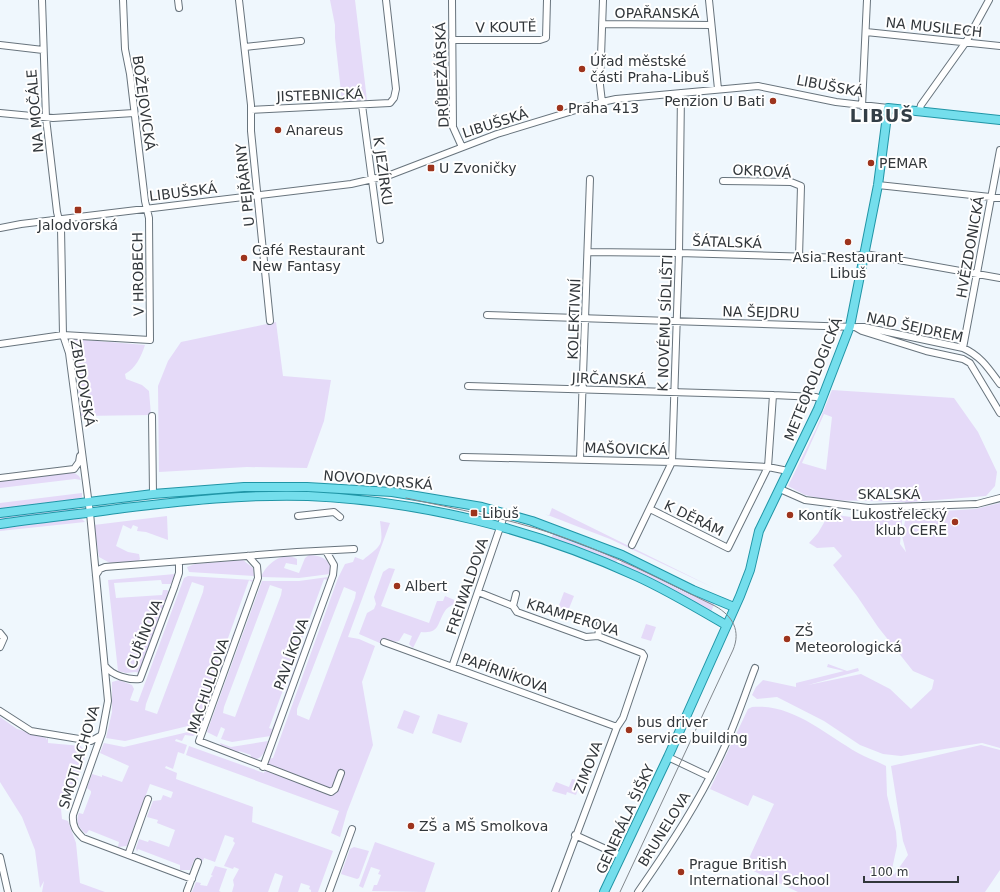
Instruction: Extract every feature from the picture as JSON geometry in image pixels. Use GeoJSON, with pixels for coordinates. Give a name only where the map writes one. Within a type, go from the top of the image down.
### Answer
{"type":"FeatureCollection","features":[{"type":"Feature","properties":{"kind":"main road","name":"LIBUŠSKÁ"},"geometry":{"type":"LineString","coordinates":[[888,108],[1000,120]]}},
{"type":"Feature","properties":{"kind":"main road","name":"METEOROLOGICKÁ"},"geometry":{"type":"LineString","coordinates":[[726,625],[748,574],[759,531],[780,489],[854,327],[865,254],[878,185],[888,108]]}},
{"type":"Feature","properties":{"kind":"main road","name":"NOVODVORSKÁ"},"geometry":{"type":"LineString","coordinates":[[0,513],[153,494],[244,487],[366,489],[482,507],[532,521],[622,555],[693,590],[734,607]]}},
{"type":"Feature","properties":{"kind":"main road","name":"NOVODVORSKÁ"},"geometry":{"type":"LineString","coordinates":[[0,524],[172,502],[245,496],[308,496],[406,506],[501,526],[574,550],[638,577],[726,625]]}},
{"type":"Feature","properties":{"kind":"main road","name":"GENERÁLA ŠIŠKY"},"geometry":{"type":"LineString","coordinates":[[604,892],[668,757],[726,625]]}},
{"type":"Feature","properties":{"kind":"street","name":"NA MOČÁLE"},"geometry":{"type":"LineString","coordinates":[[42,0],[42,50],[46,118],[61,228],[63,335]]}},
{"type":"Feature","properties":{"kind":"street","name":"BOŽEJOVICKÁ"},"geometry":{"type":"LineString","coordinates":[[123,0],[123,31],[147,209]]}},
{"type":"Feature","properties":{"kind":"street"},"geometry":{"type":"LineString","coordinates":[[178,0],[179,8]]}},
{"type":"Feature","properties":{"kind":"street","name":"U PEJŘÁRNY"},"geometry":{"type":"LineString","coordinates":[[239,0],[245,47],[251,110],[251,131],[270,321]]}},
{"type":"Feature","properties":{"kind":"street","name":"JISTEBNICKÁ"},"geometry":{"type":"LineString","coordinates":[[251,110],[390,103],[394,98],[396,89],[386,0]]}},
{"type":"Feature","properties":{"kind":"street","name":"DRŮBEŽÁŘSKÁ"},"geometry":{"type":"LineString","coordinates":[[452,0],[453,127],[462,147]]}},
{"type":"Feature","properties":{"kind":"street","name":"V KOUTĚ"},"geometry":{"type":"LineString","coordinates":[[452,40],[540,40],[546,38],[547,0]]}},
{"type":"Feature","properties":{"kind":"street"},"geometry":{"type":"LineString","coordinates":[[602,102],[600,85],[603,0]]}},
{"type":"Feature","properties":{"kind":"street"},"geometry":{"type":"LineString","coordinates":[[708,0],[718,89]]}},
{"type":"Feature","properties":{"kind":"street"},"geometry":{"type":"LineString","coordinates":[[862,106],[867,0]]}},
{"type":"Feature","properties":{"kind":"street"},"geometry":{"type":"LineString","coordinates":[[919,112],[921,105],[966,42],[988,0]]}},
{"type":"Feature","properties":{"kind":"street","name":"OPAŘANSKÁ"},"geometry":{"type":"LineString","coordinates":[[603,24],[711,26]]}},
{"type":"Feature","properties":{"kind":"street","name":"NA MUSILECH"},"geometry":{"type":"LineString","coordinates":[[866,32],[1000,46]]}},
{"type":"Feature","properties":{"kind":"street"},"geometry":{"type":"LineString","coordinates":[[245,47],[301,41]]}},
{"type":"Feature","properties":{"kind":"street"},"geometry":{"type":"LineString","coordinates":[[0,45],[42,50]]}},
{"type":"Feature","properties":{"kind":"street","name":"LIBUŠSKÁ"},"geometry":{"type":"LineString","coordinates":[[0,228],[326,188],[372,180],[406,169],[496,134],[602,102],[758,86],[836,102],[888,108]]}},
{"type":"Feature","properties":{"kind":"street","name":"K NOVÉMU SÍDLIŠTI"},"geometry":{"type":"LineString","coordinates":[[632,545],[672,462],[679,252],[681,93]]}},
{"type":"Feature","properties":{"kind":"street","name":"K JEZÍRKU"},"geometry":{"type":"LineString","coordinates":[[362,105],[380,240]]}},
{"type":"Feature","properties":{"kind":"street"},"geometry":{"type":"LineString","coordinates":[[0,112],[46,118],[134,113]]}},
{"type":"Feature","properties":{"kind":"street","name":"HVĚZDONICKÁ"},"geometry":{"type":"LineString","coordinates":[[964,348],[1000,150]]}},
{"type":"Feature","properties":{"kind":"street","name":"KOLEKTIVNÍ"},"geometry":{"type":"LineString","coordinates":[[580,459],[590,179]]}},
{"type":"Feature","properties":{"kind":"street","name":"OKROVÁ"},"geometry":{"type":"LineString","coordinates":[[723,181],[791,182],[801,186],[799,257]]}},
{"type":"Feature","properties":{"kind":"street"},"geometry":{"type":"LineString","coordinates":[[878,185],[1000,198]]}},
{"type":"Feature","properties":{"kind":"street","name":"V HROBECH"},"geometry":{"type":"LineString","coordinates":[[63,335],[150,340],[149,218],[147,209]]}},
{"type":"Feature","properties":{"kind":"street","name":"ŠÁTALSKÁ"},"geometry":{"type":"LineString","coordinates":[[588,252],[679,252],[848,258],[865,254]]}},
{"type":"Feature","properties":{"kind":"street"},"geometry":{"type":"LineString","coordinates":[[865,254],[1000,278]]}},
{"type":"Feature","properties":{"kind":"street","name":"NA ŠEJDRU"},"geometry":{"type":"LineString","coordinates":[[487,315],[854,327],[862,331],[926,351],[963,359],[970,363],[1000,413]]}},
{"type":"Feature","properties":{"kind":"street","name":"NAD ŠEJDREM"},"geometry":{"type":"LineString","coordinates":[[854,327],[894,333],[964,348],[985,362],[1000,384]]}},
{"type":"Feature","properties":{"kind":"street","name":"ZBUDOVSKÁ"},"geometry":{"type":"LineString","coordinates":[[0,344],[63,335],[69,352],[90,513]]}},
{"type":"Feature","properties":{"kind":"street","name":"JIRČANSKÁ"},"geometry":{"type":"LineString","coordinates":[[468,386],[773,395],[816,397],[821,399]]}},
{"type":"Feature","properties":{"kind":"street"},"geometry":{"type":"LineString","coordinates":[[768,466],[770,460],[773,395]]}},
{"type":"Feature","properties":{"kind":"street"},"geometry":{"type":"LineString","coordinates":[[152,416],[153,494]]}},
{"type":"Feature","properties":{"kind":"street","name":"ZBUDOVSKÁ"},"geometry":{"type":"LineString","coordinates":[[0,478],[74,469],[79,462],[81,451]]}},
{"type":"Feature","properties":{"kind":"street","name":"MAŠOVICKÁ"},"geometry":{"type":"LineString","coordinates":[[463,457],[672,462],[768,466],[788,470]]}},
{"type":"Feature","properties":{"kind":"street","name":"K DĚRÁM"},"geometry":{"type":"LineString","coordinates":[[650,509],[728,548],[768,466]]}},
{"type":"Feature","properties":{"kind":"street","name":"SKALSKÁ"},"geometry":{"type":"LineString","coordinates":[[780,489],[805,500],[868,508],[977,504],[1000,498]]}},
{"type":"Feature","properties":{"kind":"street"},"geometry":{"type":"LineString","coordinates":[[298,516],[334,512],[340,517]]}},
{"type":"Feature","properties":{"kind":"street","name":"SMOTLACHOVA"},"geometry":{"type":"LineString","coordinates":[[90,513],[108,701],[102,733],[73,815],[72,822],[74,829],[83,838],[192,879]]}},
{"type":"Feature","properties":{"kind":"street","name":"FREIWALDOVA"},"geometry":{"type":"LineString","coordinates":[[452,667],[505,513]]}},
{"type":"Feature","properties":{"kind":"street"},"geometry":{"type":"LineString","coordinates":[[96,575],[100,569],[105,567],[354,549]]}},
{"type":"Feature","properties":{"kind":"street","name":"PAVLÍKOVA"},"geometry":{"type":"LineString","coordinates":[[263,767],[333,575],[334,565],[326,551]]}},
{"type":"Feature","properties":{"kind":"street"},"geometry":{"type":"LineString","coordinates":[[94,553],[100,564],[105,567]]}},
{"type":"Feature","properties":{"kind":"street","name":"MACHULDOVA"},"geometry":{"type":"LineString","coordinates":[[248,556],[257,566],[258,578],[199,741],[331,792],[335,789],[341,773]]}},
{"type":"Feature","properties":{"kind":"street","name":"CUŘÍNOVA"},"geometry":{"type":"LineString","coordinates":[[105,666],[117,675],[140,679],[179,573],[179,562]]}},
{"type":"Feature","properties":{"kind":"street","name":"KRAMPEROVA"},"geometry":{"type":"LineString","coordinates":[[478,592],[513,606],[517,612],[586,637],[598,636],[642,653]]}},
{"type":"Feature","properties":{"kind":"street"},"geometry":{"type":"LineString","coordinates":[[513,606],[516,594]]}},
{"type":"Feature","properties":{"kind":"street"},"geometry":{"type":"LineString","coordinates":[[598,636],[600,624]]}},
{"type":"Feature","properties":{"kind":"street"},"geometry":{"type":"LineString","coordinates":[[0,633],[4,638],[0,647]]}},
{"type":"Feature","properties":{"kind":"street","name":"PAPÍRNÍKOVA"},"geometry":{"type":"LineString","coordinates":[[384,642],[617,727]]}},
{"type":"Feature","properties":{"kind":"street","name":"ZIMOVA"},"geometry":{"type":"LineString","coordinates":[[555,892],[575,835],[617,727],[623,718],[644,656],[642,653]]}},
{"type":"Feature","properties":{"kind":"street","name":"BRUNELOVA"},"geometry":{"type":"LineString","coordinates":[[638,892],[679,832],[710,777],[729,737],[755,668]]}},
{"type":"Feature","properties":{"kind":"street"},"geometry":{"type":"LineString","coordinates":[[106,680],[117,675]]}},
{"type":"Feature","properties":{"kind":"street"},"geometry":{"type":"LineString","coordinates":[[0,711],[31,731],[91,741],[99,738],[102,733]]}},
{"type":"Feature","properties":{"kind":"street"},"geometry":{"type":"LineString","coordinates":[[668,757],[710,777]]}},
{"type":"Feature","properties":{"kind":"street"},"geometry":{"type":"LineString","coordinates":[[128,855],[148,799]]}},
{"type":"Feature","properties":{"kind":"street"},"geometry":{"type":"LineString","coordinates":[[329,892],[352,830]]}},
{"type":"Feature","properties":{"kind":"street"},"geometry":{"type":"LineString","coordinates":[[575,835],[621,856]]}},
{"type":"Feature","properties":{"kind":"street"},"geometry":{"type":"LineString","coordinates":[[0,858],[8,892]]}},
{"type":"Feature","properties":{"kind":"street"},"geometry":{"type":"LineString","coordinates":[[187,890],[198,862]]}},
{"type":"Feature","properties":{"kind":"shaded area"},"geometry":{"type":"Polygon","coordinates":[[[330,0],[355,0],[367,100],[342,101],[335,25],[330,0]]]}},
{"type":"Feature","properties":{"kind":"shaded area"},"geometry":{"type":"Polygon","coordinates":[[[276,322],[283,376],[331,380],[324,421],[307,468],[247,467],[159,472],[158,386],[168,361],[181,342],[276,322]]]}},
{"type":"Feature","properties":{"kind":"shaded area"},"geometry":{"type":"Polygon","coordinates":[[[74,339],[145,345],[138,362],[129,372],[125,374],[126,379],[142,385],[149,391],[151,415],[81,416],[74,339]]]}},
{"type":"Feature","properties":{"kind":"shaded area"},"geometry":{"type":"Polygon","coordinates":[[[832,390],[954,398],[978,432],[997,472],[995,486],[986,496],[912,502],[913,513],[975,509],[1000,503],[1000,748],[982,743],[901,756],[883,754],[860,745],[824,721],[777,697],[757,699],[752,695],[756,687],[763,680],[796,687],[796,683],[844,671],[827,667],[828,664],[847,671],[858,668],[859,671],[808,685],[861,674],[890,689],[911,709],[932,689],[934,680],[913,671],[878,627],[857,596],[833,565],[842,556],[834,547],[817,548],[809,543],[818,533],[829,514],[866,519],[902,520],[900,544],[906,552],[902,536],[905,521],[905,502],[827,500],[805,495],[788,486],[816,429],[832,390]],[[824,414],[802,463],[826,470],[832,417],[824,414]],[[875,488],[874,491],[858,490],[858,496],[860,498],[889,500],[889,496],[897,497],[897,490],[875,488]]]}},
{"type":"Feature","properties":{"kind":"shaded area"},"geometry":{"type":"Polygon","coordinates":[[[73,472],[79,476],[81,480],[75,479],[0,488],[0,481],[73,472]]]}},
{"type":"Feature","properties":{"kind":"shaded area"},"geometry":{"type":"Polygon","coordinates":[[[82,493],[82,497],[80,499],[0,509],[0,503],[82,493]]]}},
{"type":"Feature","properties":{"kind":"shaded area"},"geometry":{"type":"Polygon","coordinates":[[[73,507],[75,509],[74,511],[0,520],[0,516],[73,507]]]}},
{"type":"Feature","properties":{"kind":"shaded area"},"geometry":{"type":"Polygon","coordinates":[[[552,508],[714,588],[610,539],[549,516],[552,508]]]}},
{"type":"Feature","properties":{"kind":"shaded area"},"geometry":{"type":"Polygon","coordinates":[[[167,516],[168,540],[146,532],[137,531],[138,527],[133,525],[131,529],[123,525],[116,546],[128,552],[139,554],[140,559],[137,562],[110,563],[99,557],[94,525],[167,516]]]}},
{"type":"Feature","properties":{"kind":"shaded area"},"geometry":{"type":"Polygon","coordinates":[[[78,518],[85,522],[0,531],[0,528],[78,518]]]}},
{"type":"Feature","properties":{"kind":"shaded area"},"geometry":{"type":"Polygon","coordinates":[[[380,521],[390,523],[348,637],[359,639],[375,646],[362,682],[373,745],[347,812],[340,837],[331,833],[339,811],[186,755],[189,746],[264,773],[268,759],[273,758],[338,578],[345,564],[353,562],[355,557],[363,560],[378,547],[381,540],[380,521]],[[344,587],[297,709],[297,715],[309,720],[356,592],[344,587]]]}},
{"type":"Feature","properties":{"kind":"shaded area"},"geometry":{"type":"Polygon","coordinates":[[[553,533],[619,556],[615,565],[551,539],[553,533]]]}},
{"type":"Feature","properties":{"kind":"shaded area"},"geometry":{"type":"Polygon","coordinates":[[[309,555],[322,557],[325,559],[330,565],[330,574],[299,578],[261,577],[263,572],[271,563],[281,557],[286,556],[297,559],[297,565],[286,563],[284,568],[299,573],[305,558],[309,555]]]}},
{"type":"Feature","properties":{"kind":"shaded area"},"geometry":{"type":"Polygon","coordinates":[[[623,557],[715,602],[711,612],[653,581],[619,567],[623,557]]]}},
{"type":"Feature","properties":{"kind":"shaded area"},"geometry":{"type":"Polygon","coordinates":[[[243,560],[253,568],[254,576],[189,572],[187,567],[195,564],[243,560]]]}},
{"type":"Feature","properties":{"kind":"shaded area"},"geometry":{"type":"Polygon","coordinates":[[[389,568],[395,569],[381,606],[429,623],[437,601],[443,601],[445,596],[457,601],[446,609],[435,629],[432,631],[421,632],[413,648],[409,644],[412,636],[404,633],[399,641],[393,642],[385,638],[382,644],[359,634],[367,613],[374,609],[376,604],[374,597],[383,572],[389,568]]]}},
{"type":"Feature","properties":{"kind":"shaded area"},"geometry":{"type":"Polygon","coordinates":[[[175,574],[171,584],[162,584],[161,580],[114,583],[116,598],[162,595],[163,590],[170,592],[140,671],[138,673],[126,673],[118,671],[108,580],[175,574]]]}},
{"type":"Feature","properties":{"kind":"shaded area"},"geometry":{"type":"Polygon","coordinates":[[[188,576],[253,580],[199,730],[188,726],[125,741],[106,738],[112,712],[112,682],[119,680],[132,685],[134,689],[130,700],[138,702],[184,578],[188,576]],[[249,580],[206,699],[209,700],[251,585],[252,582],[249,580]],[[192,582],[146,704],[145,710],[157,714],[203,592],[204,586],[192,582]]]}},
{"type":"Feature","properties":{"kind":"shaded area"},"geometry":{"type":"Polygon","coordinates":[[[328,577],[327,580],[324,579],[269,728],[272,729],[324,587],[271,736],[232,742],[221,739],[225,729],[221,727],[217,737],[207,732],[262,581],[299,581],[328,577]],[[270,585],[224,707],[223,713],[235,717],[281,595],[282,589],[270,585]]]}},
{"type":"Feature","properties":{"kind":"shaded area"},"geometry":{"type":"Polygon","coordinates":[[[564,592],[574,596],[568,611],[558,608],[564,592]]]}},
{"type":"Feature","properties":{"kind":"shaded area"},"geometry":{"type":"Polygon","coordinates":[[[646,624],[656,627],[651,641],[641,638],[646,624]]]}},
{"type":"Feature","properties":{"kind":"shaded area"},"geometry":{"type":"Polygon","coordinates":[[[752,707],[767,707],[781,710],[808,721],[858,753],[886,766],[887,795],[896,832],[897,846],[892,869],[894,875],[908,855],[903,841],[891,766],[981,745],[1000,750],[1000,870],[985,892],[798,892],[745,867],[774,804],[753,795],[748,806],[710,789],[748,709],[752,707]]]}},
{"type":"Feature","properties":{"kind":"shaded area"},"geometry":{"type":"Polygon","coordinates":[[[404,710],[420,716],[413,734],[397,728],[404,710]]]}},
{"type":"Feature","properties":{"kind":"shaded area"},"geometry":{"type":"Polygon","coordinates":[[[438,714],[468,723],[461,743],[432,733],[438,714]]]}},
{"type":"Feature","properties":{"kind":"shaded area"},"geometry":{"type":"Polygon","coordinates":[[[0,717],[17,729],[46,738],[46,740],[48,737],[48,743],[81,746],[86,754],[75,788],[60,799],[62,819],[68,821],[76,843],[80,883],[105,892],[42,892],[44,881],[40,888],[35,850],[22,817],[0,782],[0,717]]]}},
{"type":"Feature","properties":{"kind":"shaded area"},"geometry":{"type":"Polygon","coordinates":[[[188,732],[196,734],[193,736],[185,735],[182,741],[176,739],[175,741],[187,745],[184,754],[178,752],[173,769],[166,766],[165,768],[177,773],[176,779],[253,807],[252,822],[333,851],[318,892],[311,892],[309,889],[310,886],[301,883],[298,892],[278,892],[283,876],[275,873],[268,892],[232,892],[234,885],[233,880],[239,869],[224,866],[235,843],[233,841],[234,838],[225,835],[215,862],[204,858],[203,861],[195,858],[190,870],[180,870],[180,865],[138,849],[137,852],[136,848],[139,839],[148,842],[149,840],[169,847],[175,830],[157,823],[158,820],[147,817],[153,801],[161,800],[163,795],[171,798],[173,792],[150,784],[127,846],[118,847],[119,842],[89,830],[86,834],[81,829],[78,825],[77,819],[79,813],[83,814],[91,793],[91,791],[87,788],[92,774],[102,777],[102,775],[122,782],[129,766],[100,753],[104,743],[124,747],[188,732]]]}},
{"type":"Feature","properties":{"kind":"shaded area"},"geometry":{"type":"Polygon","coordinates":[[[268,741],[261,757],[254,759],[250,759],[251,755],[239,751],[237,755],[222,748],[220,743],[231,747],[268,741]]]}},
{"type":"Feature","properties":{"kind":"shaded area"},"geometry":{"type":"Polygon","coordinates":[[[572,779],[581,781],[576,795],[567,792],[566,795],[552,791],[556,782],[569,787],[572,779]]]}},
{"type":"Feature","properties":{"kind":"shaded area"},"geometry":{"type":"Polygon","coordinates":[[[375,842],[435,863],[425,892],[372,891],[374,885],[377,885],[381,875],[378,874],[380,870],[371,867],[363,888],[359,886],[375,842]]]}},
{"type":"Feature","properties":{"kind":"shaded area"},"geometry":{"type":"Polygon","coordinates":[[[354,847],[369,851],[359,878],[357,879],[341,874],[350,849],[354,847]]]}},
{"type":"Feature","properties":{"kind":"shaded area"},"geometry":{"type":"Polygon","coordinates":[[[215,866],[227,869],[219,891],[221,892],[192,892],[196,882],[201,883],[200,885],[207,886],[211,877],[213,876],[211,875],[215,866]]]}},
{"type":"Feature","properties":{"kind":"tram line"},"geometry":{"type":"LineString","coordinates":[[406,498],[518,523],[575,541],[636,567],[715,606],[727,614],[731,619],[736,630],[733,650],[620,892]]}},
{"type":"Feature","properties":{"kind":"place","name":"Úřad městské části Praha-Libuš"},"geometry":{"type":"Point","coordinates":[582,69]}},
{"type":"Feature","properties":{"kind":"place","name":"Penzion U Bati"},"geometry":{"type":"Point","coordinates":[773,101]}},
{"type":"Feature","properties":{"kind":"place","name":"Praha 413"},"geometry":{"type":"Point","coordinates":[560,108]}},
{"type":"Feature","properties":{"kind":"place","name":"Anareus"},"geometry":{"type":"Point","coordinates":[278,130]}},
{"type":"Feature","properties":{"kind":"place","name":"PEMAR"},"geometry":{"type":"Point","coordinates":[871,163]}},
{"type":"Feature","properties":{"kind":"place","name":"U Zvoničky"},"geometry":{"type":"Point","coordinates":[431,168]}},
{"type":"Feature","properties":{"kind":"place","name":"Jalodvorská"},"geometry":{"type":"Point","coordinates":[78,210]}},
{"type":"Feature","properties":{"kind":"place","name":"Asia Restaurant Libuš"},"geometry":{"type":"Point","coordinates":[848,242]}},
{"type":"Feature","properties":{"kind":"place","name":"Café Restaurant New Fantasy"},"geometry":{"type":"Point","coordinates":[244,258]}},
{"type":"Feature","properties":{"kind":"place","name":"Libuš"},"geometry":{"type":"Point","coordinates":[474,513]}},
{"type":"Feature","properties":{"kind":"place","name":"Kontík"},"geometry":{"type":"Point","coordinates":[790,515]}},
{"type":"Feature","properties":{"kind":"place","name":"Lukostřelecký klub CERE"},"geometry":{"type":"Point","coordinates":[955,522]}},
{"type":"Feature","properties":{"kind":"place","name":"Albert"},"geometry":{"type":"Point","coordinates":[397,586]}},
{"type":"Feature","properties":{"kind":"place","name":"ZŠ Meteorologická"},"geometry":{"type":"Point","coordinates":[787,639]}},
{"type":"Feature","properties":{"kind":"place","name":"bus driver service building"},"geometry":{"type":"Point","coordinates":[629,730]}},
{"type":"Feature","properties":{"kind":"place","name":"ZŠ a MŠ Smolkova"},"geometry":{"type":"Point","coordinates":[411,826]}},
{"type":"Feature","properties":{"kind":"place","name":"Prague British International School"},"geometry":{"type":"Point","coordinates":[681,872]}},
{"type":"Feature","properties":{"kind":"district","name":"LIBUŠ"},"geometry":{"type":"Point","coordinates":[882,116]}}]}
